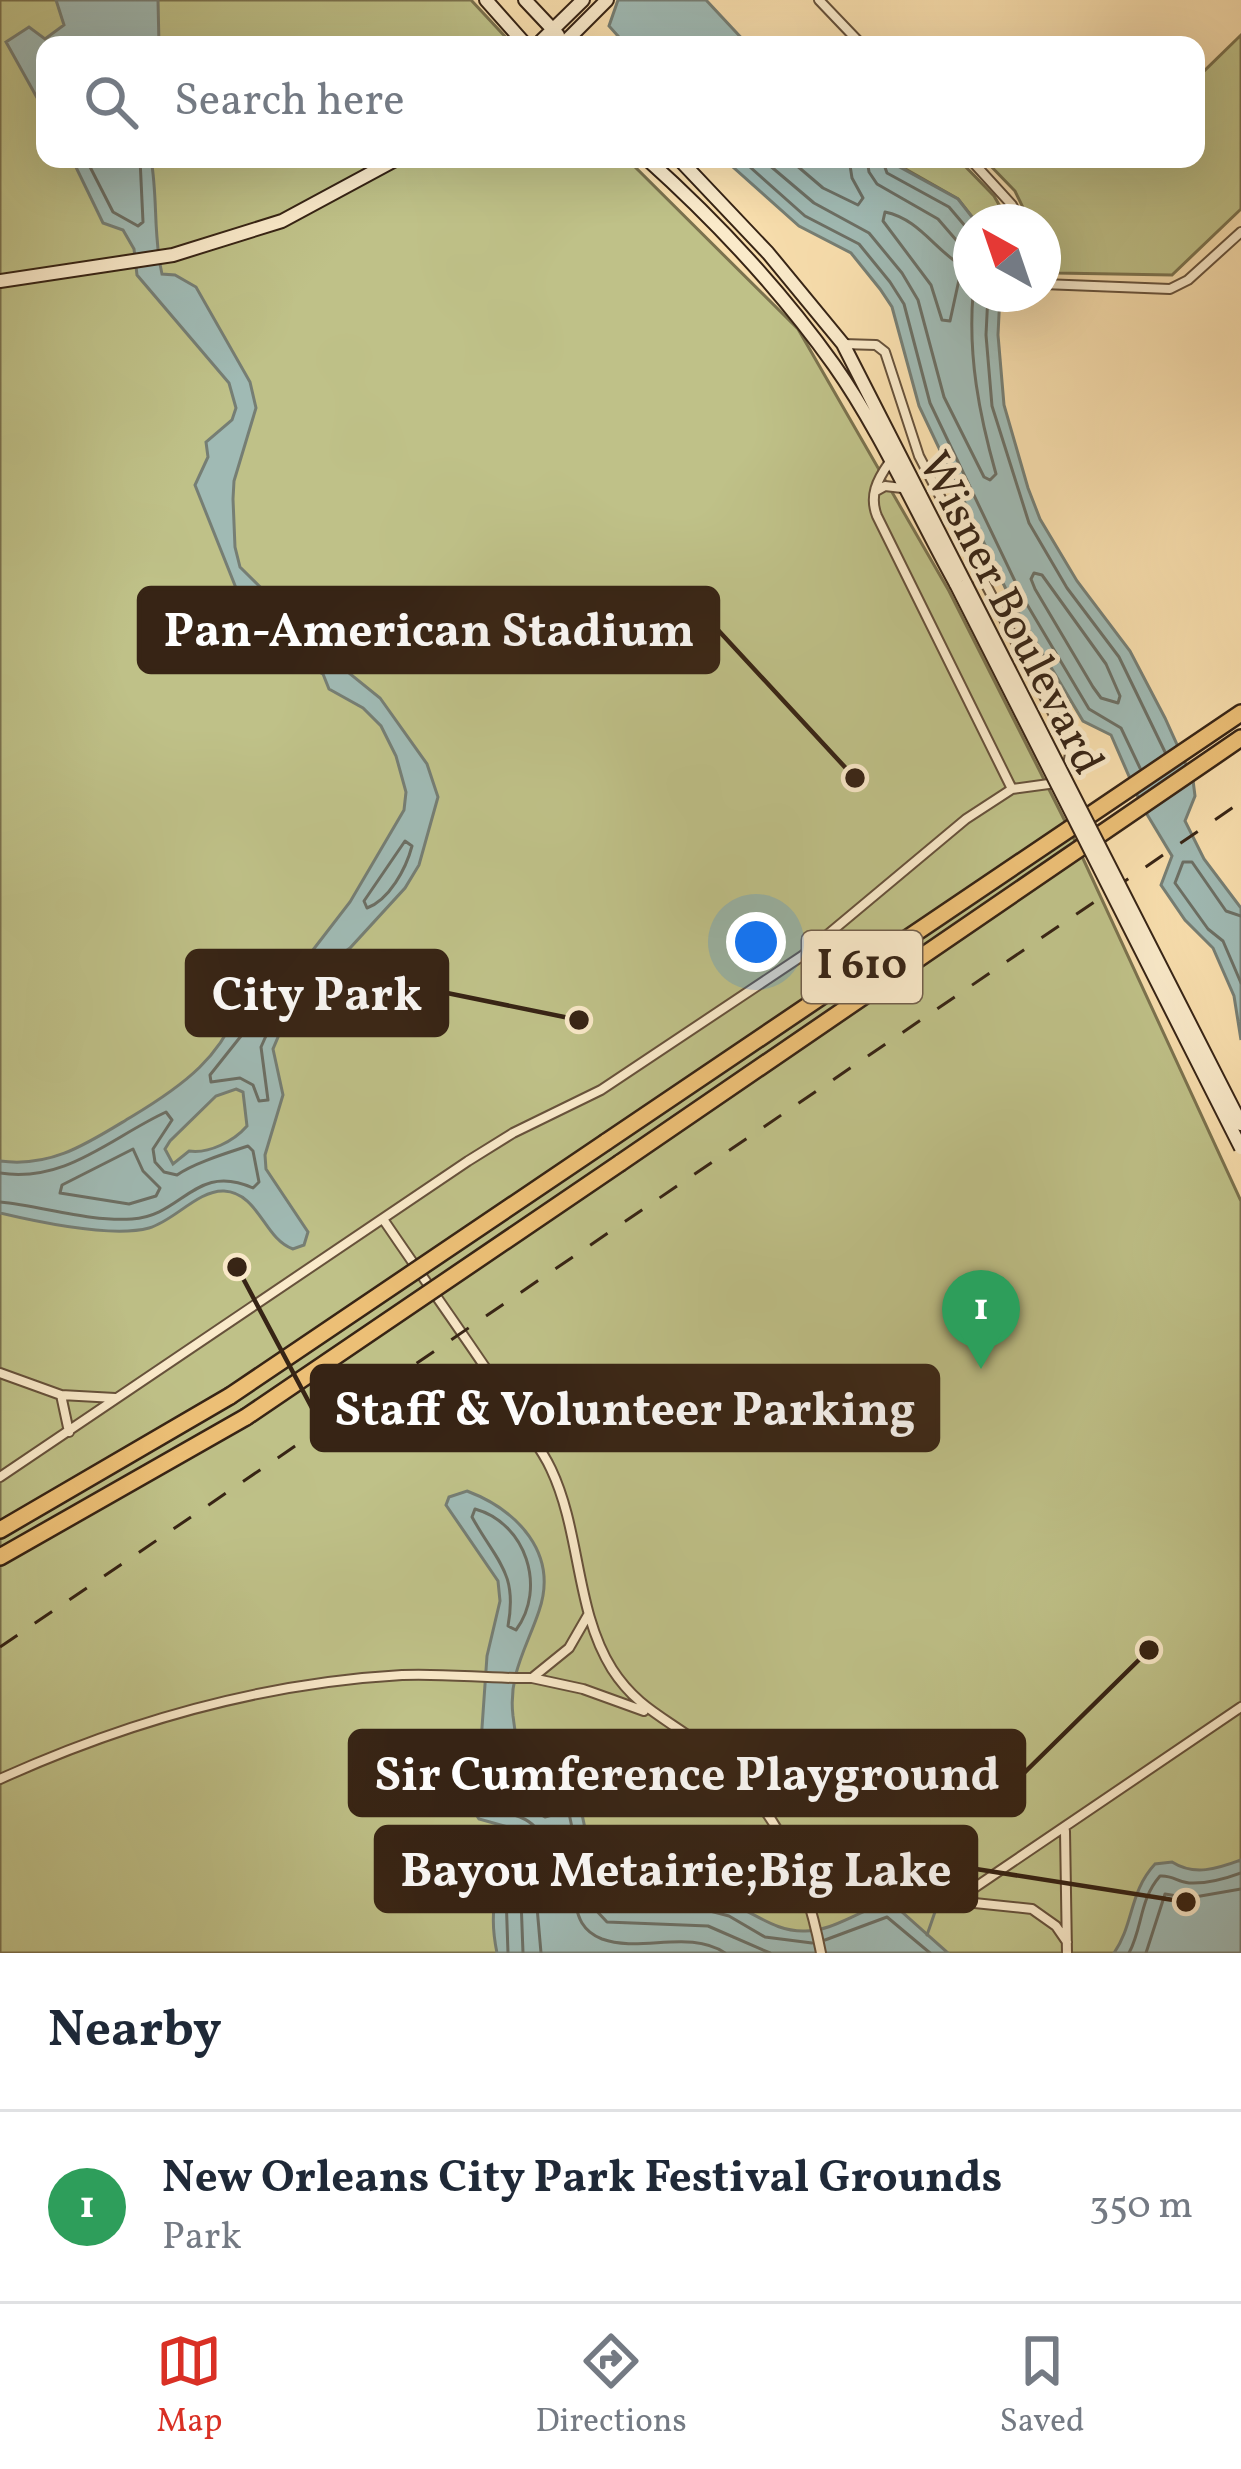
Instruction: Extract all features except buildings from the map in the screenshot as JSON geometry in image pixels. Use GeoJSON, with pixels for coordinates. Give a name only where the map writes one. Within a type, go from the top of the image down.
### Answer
{"type":"FeatureCollection","features":[{"type":"Feature","properties":{"kind":"highway","name":"I 610"},"geometry":{"type":"LineString","coordinates":[[0,1530],[230,1396],[1241,712]]}},
{"type":"Feature","properties":{"kind":"highway","name":"I 610"},"geometry":{"type":"LineString","coordinates":[[0,1558],[246,1417],[1241,738]]}},
{"type":"Feature","properties":{"kind":"street"},"geometry":{"type":"LineString","coordinates":[[486,0],[518,36]]}},
{"type":"Feature","properties":{"kind":"street"},"geometry":{"type":"LineString","coordinates":[[572,36],[607,0]]}},
{"type":"Feature","properties":{"kind":"street"},"geometry":{"type":"LineString","coordinates":[[819,0],[853,36]]}},
{"type":"Feature","properties":{"kind":"street"},"geometry":{"type":"LineString","coordinates":[[530,5],[554,13],[580,3]]}},
{"type":"Feature","properties":{"kind":"street"},"geometry":{"type":"LineString","coordinates":[[547,36],[580,3]]}},
{"type":"Feature","properties":{"kind":"street"},"geometry":{"type":"LineString","coordinates":[[530,5],[558,36]]}},
{"type":"Feature","properties":{"kind":"street"},"geometry":{"type":"LineString","coordinates":[[585,36],[589,19]]}},
{"type":"Feature","properties":{"kind":"street"},"geometry":{"type":"LineString","coordinates":[[506,23],[509,36]]}},
{"type":"Feature","properties":{"kind":"street"},"geometry":{"type":"LineString","coordinates":[[0,280],[173,255],[282,221],[380,168]]}},
{"type":"Feature","properties":{"kind":"street","name":"Wisner Boulevard"},"geometry":{"type":"LineString","coordinates":[[657,168],[776,293],[835,366],[961,585],[1241,1124]]}},
{"type":"Feature","properties":{"kind":"street","name":"Wisner Boulevard"},"geometry":{"type":"LineString","coordinates":[[687,168],[791,281],[856,365],[1241,1148]]}},
{"type":"Feature","properties":{"kind":"street"},"geometry":{"type":"LineString","coordinates":[[978,168],[1011,204]]}},
{"type":"Feature","properties":{"kind":"street"},"geometry":{"type":"LineString","coordinates":[[1061,285],[1170,289],[1188,280],[1241,232]]}},
{"type":"Feature","properties":{"kind":"street"},"geometry":{"type":"LineString","coordinates":[[776,293],[791,281]]}},
{"type":"Feature","properties":{"kind":"street"},"geometry":{"type":"LineString","coordinates":[[0,1477],[513,1133],[601,1090],[802,956],[926,850],[1012,789],[1056,783],[1066,776],[1071,748],[919,456],[885,352],[877,345],[843,344]]}},
{"type":"Feature","properties":{"kind":"street"},"geometry":{"type":"LineString","coordinates":[[856,365],[867,344]]}},
{"type":"Feature","properties":{"kind":"street"},"geometry":{"type":"LineString","coordinates":[[890,463],[872,503],[1012,789]]}},
{"type":"Feature","properties":{"kind":"street"},"geometry":{"type":"LineString","coordinates":[[874,491],[885,486],[902,488]]}},
{"type":"Feature","properties":{"kind":"street"},"geometry":{"type":"LineString","coordinates":[[383,1219],[551,1468],[571,1522],[589,1613],[610,1666],[651,1714]]}},
{"type":"Feature","properties":{"kind":"street"},"geometry":{"type":"LineString","coordinates":[[0,1373],[61,1395],[116,1398]]}},
{"type":"Feature","properties":{"kind":"street"},"geometry":{"type":"LineString","coordinates":[[61,1395],[69,1432]]}},
{"type":"Feature","properties":{"kind":"street"},"geometry":{"type":"LineString","coordinates":[[527,1678],[569,1648],[589,1613]]}},
{"type":"Feature","properties":{"kind":"street"},"geometry":{"type":"LineString","coordinates":[[0,1779],[116,1730],[211,1703],[341,1681],[467,1674],[527,1678],[583,1689],[651,1714],[700,1744],[750,1791],[782,1834],[807,1886],[821,1953]]}},
{"type":"Feature","properties":{"kind":"street"},"geometry":{"type":"LineString","coordinates":[[955,1901],[1241,1707]]}},
{"type":"Feature","properties":{"kind":"street"},"geometry":{"type":"LineString","coordinates":[[1065,1829],[1067,1953]]}},
{"type":"Feature","properties":{"kind":"street"},"geometry":{"type":"LineString","coordinates":[[782,1834],[828,1853],[866,1858],[910,1888],[955,1901],[1032,1909],[1056,1926],[1067,1942]]}},
{"type":"Feature","properties":{"kind":"street"},"geometry":{"type":"LineString","coordinates":[[807,1886],[816,1864],[828,1853]]}},
{"type":"Feature","properties":{"kind":"green space"},"geometry":{"type":"Polygon","coordinates":[[[0,0],[471,0],[505,36],[36,36],[36,168],[636,168],[798,329],[949,591],[1074,839],[1241,1201],[1241,1953],[0,1953],[0,0]]]}},
{"type":"Feature","properties":{"kind":"green space"},"geometry":{"type":"Polygon","coordinates":[[[1241,35],[1241,209],[1172,275],[1061,273],[1061,204],[1021,204],[993,168],[1205,168],[1205,70],[1241,35]]]}},
{"type":"Feature","properties":{"kind":"green space"},"geometry":{"type":"Polygon","coordinates":[[[904,168],[967,168],[999,204],[962,204],[904,168]]]}},
{"type":"Feature","properties":{"kind":"water"},"geometry":{"type":"Polygon","coordinates":[[[56,0],[158,0],[159,36],[49,36],[64,25],[56,0]]]}},
{"type":"Feature","properties":{"kind":"water"},"geometry":{"type":"Polygon","coordinates":[[[618,0],[706,0],[740,36],[618,36],[609,26],[618,0]]]}},
{"type":"Feature","properties":{"kind":"water"},"geometry":{"type":"Polygon","coordinates":[[[29,27],[41,36],[36,36],[36,96],[6,42],[29,27]]]}},
{"type":"Feature","properties":{"kind":"water"},"geometry":{"type":"Polygon","coordinates":[[[76,168],[152,168],[162,274],[175,275],[196,287],[250,382],[256,408],[234,481],[240,567],[339,665],[380,698],[427,764],[438,797],[419,865],[405,888],[350,948],[301,983],[273,1049],[283,1095],[265,1155],[266,1169],[308,1232],[304,1245],[293,1249],[275,1236],[245,1200],[224,1191],[205,1195],[158,1224],[134,1231],[75,1228],[0,1213],[0,1161],[36,1161],[69,1151],[150,1106],[200,1067],[225,1035],[242,995],[306,959],[350,902],[404,810],[406,792],[381,726],[363,708],[329,689],[323,674],[307,666],[260,607],[238,593],[195,485],[208,457],[206,442],[232,420],[236,408],[229,383],[137,275],[134,249],[123,230],[103,223],[76,168]],[[236,1089],[216,1096],[165,1149],[173,1164],[189,1151],[221,1145],[247,1126],[243,1092],[236,1089]]]}},
{"type":"Feature","properties":{"kind":"water"},"geometry":{"type":"Polygon","coordinates":[[[734,168],[901,168],[962,204],[953,204],[953,312],[999,312],[1004,405],[1040,519],[1077,581],[1130,651],[1193,780],[1195,796],[1185,821],[1204,859],[1241,908],[1241,1040],[1234,996],[1213,948],[1185,920],[1161,885],[1172,856],[1142,806],[1111,735],[1083,721],[1012,602],[919,406],[892,307],[851,253],[799,226],[734,168]]]}},
{"type":"Feature","properties":{"kind":"water"},"geometry":{"type":"Polygon","coordinates":[[[467,1491],[517,1522],[538,1553],[544,1590],[513,1687],[516,1735],[528,1755],[573,1772],[586,1833],[617,1869],[617,1898],[715,1900],[784,1928],[805,1931],[893,1904],[948,1953],[497,1953],[496,1896],[507,1872],[527,1849],[522,1831],[479,1819],[469,1804],[484,1783],[481,1742],[487,1656],[500,1601],[498,1581],[446,1505],[449,1497],[467,1491]]]}},
{"type":"Feature","properties":{"kind":"water"},"geometry":{"type":"Polygon","coordinates":[[[1241,1860],[1241,1953],[1114,1953],[1140,1886],[1155,1864],[1172,1862],[1206,1870],[1241,1860]]]}},
{"type":"Feature","properties":{"kind":"waterway"},"geometry":{"type":"LineString","coordinates":[[927,1935],[936,1909]]}},
{"type":"Feature","properties":{"kind":"railway"},"geometry":{"type":"LineString","coordinates":[[0,1647],[1241,802]]}},
{"type":"Feature","properties":{"kind":"place","name":"Pan-American Stadium"},"geometry":{"type":"Point","coordinates":[855,778]}},
{"type":"Feature","properties":{"kind":"place","name":"City Park"},"geometry":{"type":"Point","coordinates":[579,1020]}},
{"type":"Feature","properties":{"kind":"place","name":"Staff & Volunteer Parking"},"geometry":{"type":"Point","coordinates":[237,1267]}},
{"type":"Feature","properties":{"kind":"place","name":"New Orleans City Park Festival Grounds"},"geometry":{"type":"Point","coordinates":[981,1369]}},
{"type":"Feature","properties":{"kind":"place","name":"Sir Cumference Playground"},"geometry":{"type":"Point","coordinates":[1149,1650]}},
{"type":"Feature","properties":{"kind":"place","name":"Bayou Metairie;Big Lake"},"geometry":{"type":"Point","coordinates":[1186,1902]}}]}
